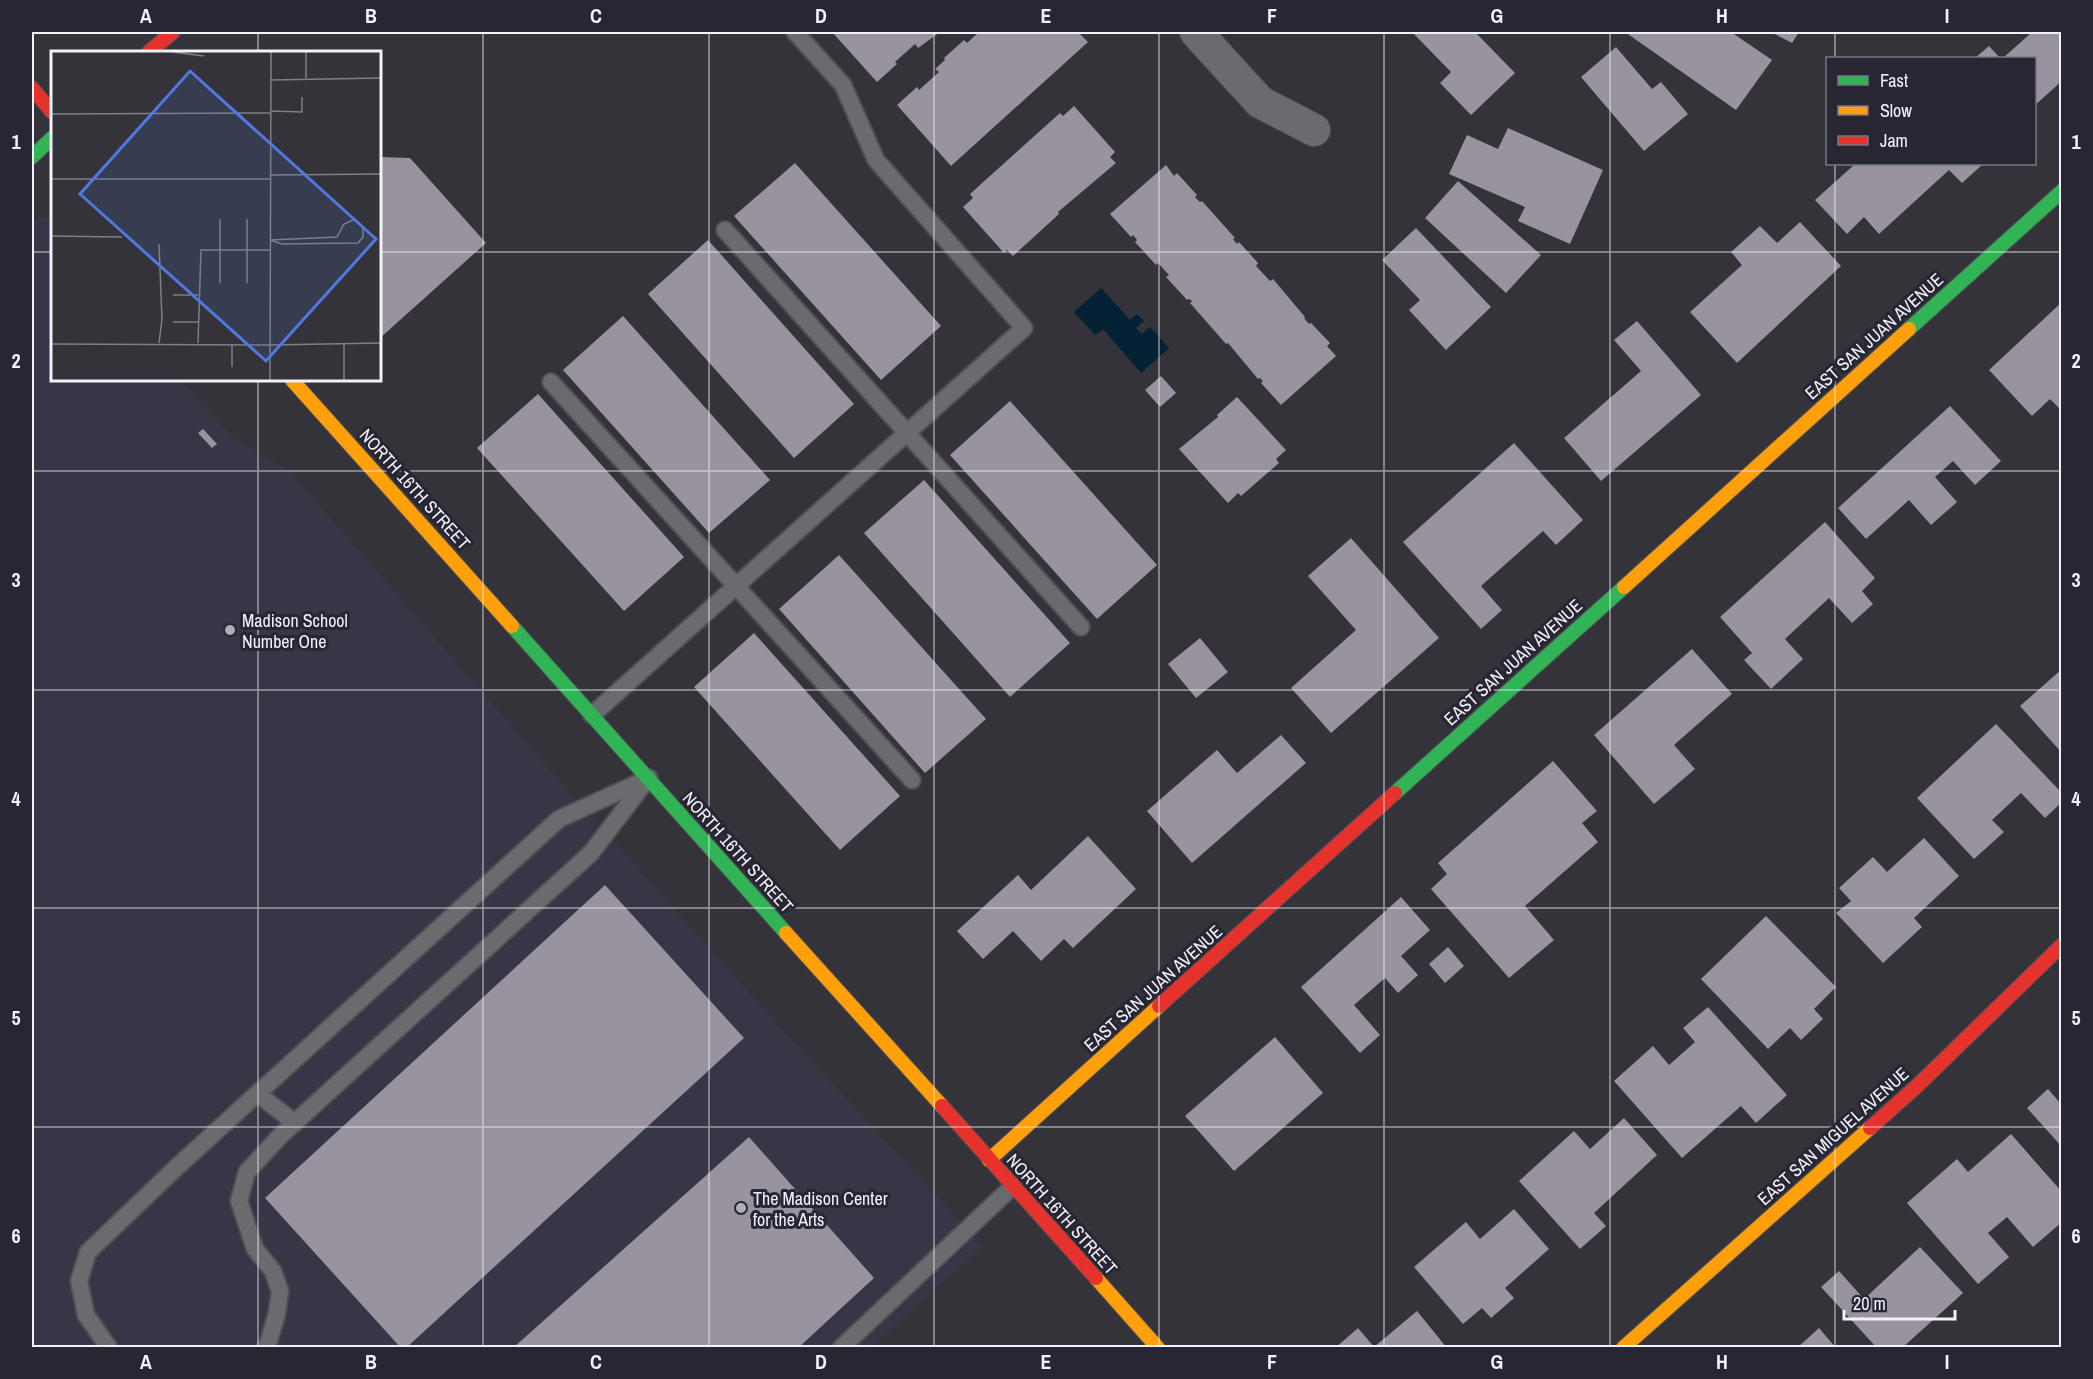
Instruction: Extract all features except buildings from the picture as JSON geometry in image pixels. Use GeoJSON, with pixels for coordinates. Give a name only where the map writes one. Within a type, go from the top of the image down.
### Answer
{"type":"FeatureCollection","features":[{"type":"Feature","properties":{"kind":"street"},"geometry":{"type":"LineString","coordinates":[[150,51],[173,32]]}},
{"type":"Feature","properties":{"kind":"street"},"geometry":{"type":"LineString","coordinates":[[1196,32],[1260,102],[1314,130]]}},
{"type":"Feature","properties":{"kind":"street"},"geometry":{"type":"LineString","coordinates":[[32,88],[51,111]]}},
{"type":"Feature","properties":{"kind":"street"},"geometry":{"type":"LineString","coordinates":[[32,157],[51,139]]}},
{"type":"Feature","properties":{"kind":"street","name":"EAST SAN JUAN AVENUE"},"geometry":{"type":"LineString","coordinates":[[989,1160],[2061,191]]}},
{"type":"Feature","properties":{"kind":"street","name":"NORTH 16TH STREET"},"geometry":{"type":"LineString","coordinates":[[293,381],[1158,1347]]}},
{"type":"Feature","properties":{"kind":"street","name":"EAST SAN MIGUEL AVENUE"},"geometry":{"type":"LineString","coordinates":[[1623,1347],[1916,1087],[2061,945]]}},
{"type":"Feature","properties":{"kind":"lane"},"geometry":{"type":"LineString","coordinates":[[592,715],[1024,328],[876,160],[843,85],[795,32]]}},
{"type":"Feature","properties":{"kind":"lane"},"geometry":{"type":"LineString","coordinates":[[725,230],[1081,627]]}},
{"type":"Feature","properties":{"kind":"lane"},"geometry":{"type":"LineString","coordinates":[[551,382],[912,780]]}},
{"type":"Feature","properties":{"kind":"lane"},"geometry":{"type":"LineString","coordinates":[[109,1347],[86,1315],[79,1281],[88,1251],[179,1165],[559,819],[648,778]]}},
{"type":"Feature","properties":{"kind":"lane"},"geometry":{"type":"LineString","coordinates":[[265,1347],[268,1344],[277,1313],[280,1291],[273,1271],[255,1249],[239,1201],[247,1172],[280,1136],[591,853],[648,778]]}},
{"type":"Feature","properties":{"kind":"lane"},"geometry":{"type":"LineString","coordinates":[[258,1094],[295,1123]]}},
{"type":"Feature","properties":{"kind":"lane"},"geometry":{"type":"LineString","coordinates":[[841,1347],[1013,1186]]}},
{"type":"Feature","properties":{"kind":"shaded area","name":"Madison School Number One"},"geometry":{"type":"Polygon","coordinates":[[[42,217],[51,218],[51,381],[182,381],[231,435],[291,473],[565,787],[759,1004],[983,1246],[871,1347],[32,1347],[32,220],[42,217]]]}},
{"type":"Feature","properties":{"kind":"shaded area"},"geometry":{"type":"Polygon","coordinates":[[[1101,288],[1130,320],[1137,314],[1144,321],[1136,328],[1142,334],[1150,327],[1169,348],[1141,373],[1103,329],[1095,335],[1074,312],[1101,288]]]}},
{"type":"Feature","properties":{"kind":"traffic: fast"},"geometry":{"type":"LineString","coordinates":[[32,157],[51,139]]}},
{"type":"Feature","properties":{"kind":"traffic: fast"},"geometry":{"type":"LineString","coordinates":[[1909,329],[2062,191]]}},
{"type":"Feature","properties":{"kind":"traffic: fast"},"geometry":{"type":"LineString","coordinates":[[1395,793],[1624,587]]}},
{"type":"Feature","properties":{"kind":"traffic: fast"},"geometry":{"type":"LineString","coordinates":[[512,626],[786,933]]}},
{"type":"Feature","properties":{"kind":"traffic: slow"},"geometry":{"type":"LineString","coordinates":[[1624,587],[1909,329]]}},
{"type":"Feature","properties":{"kind":"traffic: slow"},"geometry":{"type":"LineString","coordinates":[[293,381],[512,626]]}},
{"type":"Feature","properties":{"kind":"traffic: slow"},"geometry":{"type":"LineString","coordinates":[[786,933],[942,1106]]}},
{"type":"Feature","properties":{"kind":"traffic: slow"},"geometry":{"type":"LineString","coordinates":[[989,1160],[1159,1006]]}},
{"type":"Feature","properties":{"kind":"traffic: slow"},"geometry":{"type":"LineString","coordinates":[[1623,1348],[1870,1128]]}},
{"type":"Feature","properties":{"kind":"traffic: slow"},"geometry":{"type":"LineString","coordinates":[[1096,1278],[1158,1348]]}},
{"type":"Feature","properties":{"kind":"traffic: jam"},"geometry":{"type":"LineString","coordinates":[[150,51],[173,32]]}},
{"type":"Feature","properties":{"kind":"traffic: jam"},"geometry":{"type":"LineString","coordinates":[[32,88],[51,111]]}},
{"type":"Feature","properties":{"kind":"traffic: jam"},"geometry":{"type":"LineString","coordinates":[[1159,1006],[1395,793]]}},
{"type":"Feature","properties":{"kind":"traffic: jam"},"geometry":{"type":"LineString","coordinates":[[1870,1128],[1916,1087],[2062,945]]}},
{"type":"Feature","properties":{"kind":"traffic: jam"},"geometry":{"type":"LineString","coordinates":[[942,1106],[1096,1278]]}},
{"type":"Feature","properties":{"kind":"place","name":"Madison School Number One"},"geometry":{"type":"Point","coordinates":[230,630]}},
{"type":"Feature","properties":{"kind":"place","name":"The Madison Center for the Arts"},"geometry":{"type":"Point","coordinates":[741,1208]}}]}
